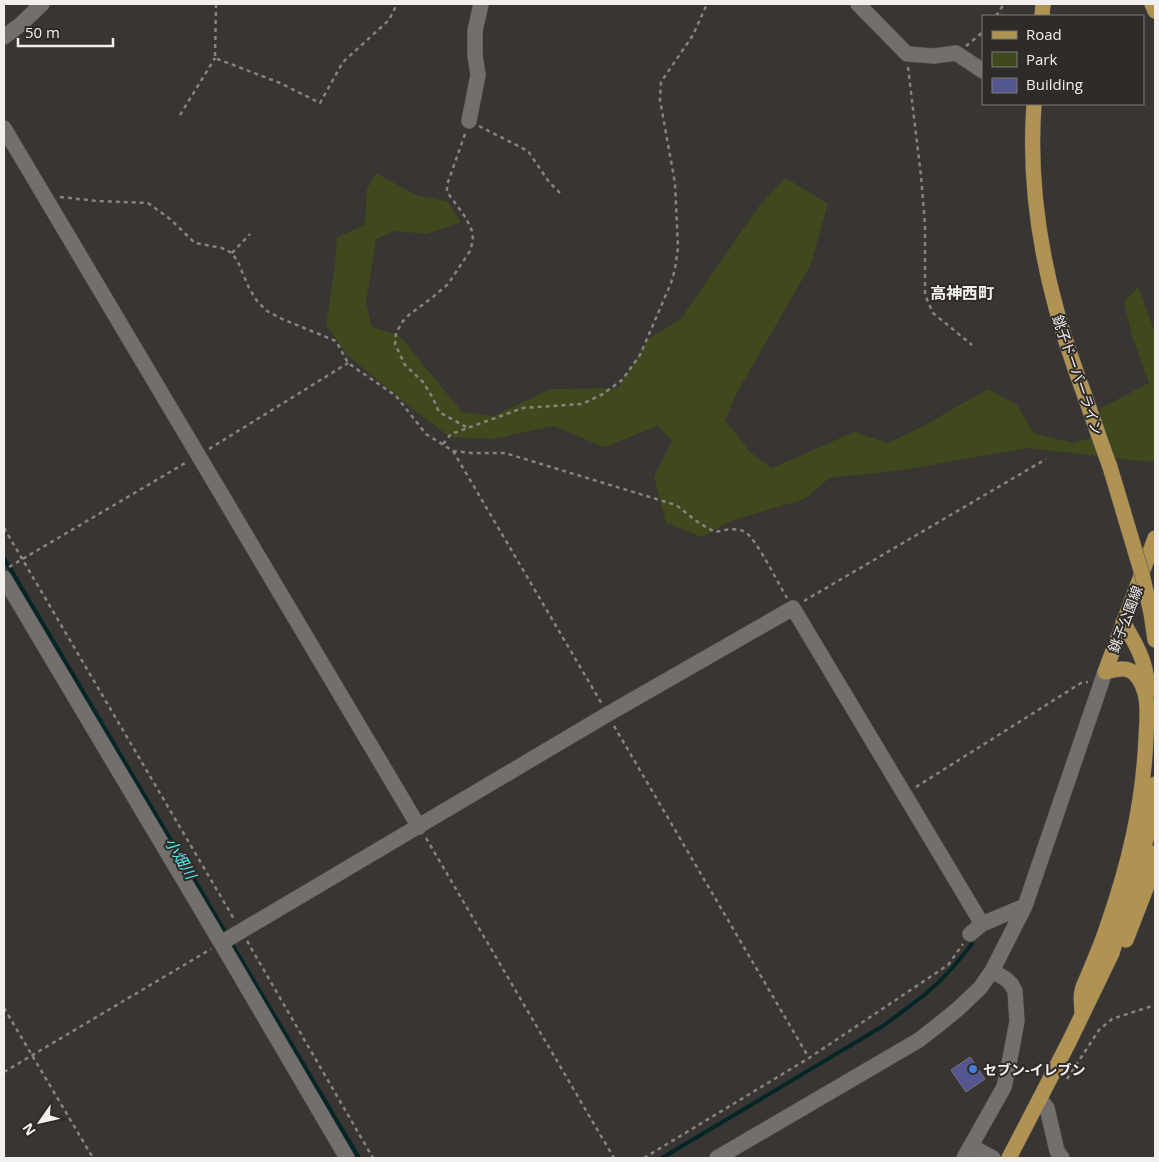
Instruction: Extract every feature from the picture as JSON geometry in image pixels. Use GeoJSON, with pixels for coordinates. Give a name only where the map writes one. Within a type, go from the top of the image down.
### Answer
{"type":"FeatureCollection","features":[{"type":"Feature","properties":{"kind":"main road"},"geometry":{"type":"LineString","coordinates":[[1152,4],[1155,11]]}},
{"type":"Feature","properties":{"kind":"main road","name":"銚子ドーバーライン"},"geometry":{"type":"LineString","coordinates":[[1032,105],[1035,185],[1045,264],[1059,318],[1110,467],[1142,574],[1155,640]]}},
{"type":"Feature","properties":{"kind":"main road","name":"銚子公園線"},"geometry":{"type":"LineString","coordinates":[[1103,676],[1155,538]]}},
{"type":"Feature","properties":{"kind":"main road"},"geometry":{"type":"LineString","coordinates":[[1082,1015],[1081,992],[1107,930],[1125,872],[1134,837],[1143,781],[1147,675],[1137,647],[1123,622]]}},
{"type":"Feature","properties":{"kind":"main road"},"geometry":{"type":"LineString","coordinates":[[1103,676],[1115,670],[1125,669],[1133,673],[1147,698]]}},
{"type":"Feature","properties":{"kind":"main road"},"geometry":{"type":"LineString","coordinates":[[1009,1158],[1112,953],[1141,860],[1149,828],[1155,784]]}},
{"type":"Feature","properties":{"kind":"main road"},"geometry":{"type":"LineString","coordinates":[[1112,953],[1125,942],[1147,886],[1155,852]]}},
{"type":"Feature","properties":{"kind":"street"},"geometry":{"type":"LineString","coordinates":[[4,37],[42,4]]}},
{"type":"Feature","properties":{"kind":"street"},"geometry":{"type":"LineString","coordinates":[[469,121],[478,76],[474,55],[475,31],[480,4]]}},
{"type":"Feature","properties":{"kind":"street"},"geometry":{"type":"LineString","coordinates":[[858,4],[907,54],[934,56],[956,53],[982,70]]}},
{"type":"Feature","properties":{"kind":"street"},"geometry":{"type":"LineString","coordinates":[[4,128],[419,827]]}},
{"type":"Feature","properties":{"kind":"street"},"geometry":{"type":"LineString","coordinates":[[4,574],[347,1158]]}},
{"type":"Feature","properties":{"kind":"street"},"geometry":{"type":"LineString","coordinates":[[221,943],[608,714],[793,608],[982,924]]}},
{"type":"Feature","properties":{"kind":"street"},"geometry":{"type":"LineString","coordinates":[[717,1158],[919,1040],[959,1008],[980,988],[992,971],[1025,906],[1103,676]]}},
{"type":"Feature","properties":{"kind":"street"},"geometry":{"type":"LineString","coordinates":[[970,934],[982,924],[1025,906]]}},
{"type":"Feature","properties":{"kind":"street"},"geometry":{"type":"LineString","coordinates":[[992,971],[1006,978],[1012,984],[1017,1020],[1004,1087],[968,1152],[993,1158]]}},
{"type":"Feature","properties":{"kind":"street"},"geometry":{"type":"LineString","coordinates":[[1040,1099],[1047,1108],[1057,1151],[1062,1158]]}},
{"type":"Feature","properties":{"kind":"path"},"geometry":{"type":"LineString","coordinates":[[180,115],[215,58],[216,4]]}},
{"type":"Feature","properties":{"kind":"path"},"geometry":{"type":"LineString","coordinates":[[215,58],[280,83],[320,103],[343,62],[389,20],[397,4]]}},
{"type":"Feature","properties":{"kind":"path"},"geometry":{"type":"LineString","coordinates":[[443,444],[451,434],[523,408],[582,404],[603,394],[622,380],[640,355],[672,283],[678,248],[675,183],[660,100],[661,82],[693,34],[707,4]]}},
{"type":"Feature","properties":{"kind":"path"},"geometry":{"type":"LineString","coordinates":[[997,15],[1004,4]]}},
{"type":"Feature","properties":{"kind":"path"},"geometry":{"type":"LineString","coordinates":[[956,53],[982,33]]}},
{"type":"Feature","properties":{"kind":"path"},"geometry":{"type":"LineString","coordinates":[[907,54],[925,224],[925,295],[933,313],[972,345]]}},
{"type":"Feature","properties":{"kind":"path"},"geometry":{"type":"LineString","coordinates":[[468,428],[439,412],[423,382],[405,365],[395,344],[396,333],[403,321],[448,284],[470,252],[473,240],[472,230],[466,218],[447,192],[447,185],[469,121],[528,151],[549,182],[562,196]]}},
{"type":"Feature","properties":{"kind":"path"},"geometry":{"type":"LineString","coordinates":[[44,195],[97,202],[148,203],[170,219],[195,243],[222,248],[232,253],[249,288],[257,301],[267,311],[282,319],[336,340],[348,363],[396,396],[426,434],[453,451],[809,1058]]}},
{"type":"Feature","properties":{"kind":"path"},"geometry":{"type":"LineString","coordinates":[[232,253],[250,234]]}},
{"type":"Feature","properties":{"kind":"path"},"geometry":{"type":"LineString","coordinates":[[4,574],[22,558],[198,456],[348,363]]}},
{"type":"Feature","properties":{"kind":"path"},"geometry":{"type":"LineString","coordinates":[[453,451],[505,453],[676,505],[715,532],[730,528],[745,532],[755,542],[793,608],[1046,459]]}},
{"type":"Feature","properties":{"kind":"path"},"geometry":{"type":"LineString","coordinates":[[4,528],[373,1158]]}},
{"type":"Feature","properties":{"kind":"path"},"geometry":{"type":"LineString","coordinates":[[904,795],[1081,683],[1103,676]]}},
{"type":"Feature","properties":{"kind":"path"},"geometry":{"type":"LineString","coordinates":[[419,827],[614,1158]]}},
{"type":"Feature","properties":{"kind":"path"},"geometry":{"type":"LineString","coordinates":[[644,1158],[809,1058],[948,964],[970,934]]}},
{"type":"Feature","properties":{"kind":"path"},"geometry":{"type":"LineString","coordinates":[[4,1072],[221,943]]}},
{"type":"Feature","properties":{"kind":"path"},"geometry":{"type":"LineString","coordinates":[[1063,1085],[1099,1030],[1112,1019],[1155,1005]]}},
{"type":"Feature","properties":{"kind":"path"},"geometry":{"type":"LineString","coordinates":[[4,1008],[93,1158]]}},
{"type":"Feature","properties":{"kind":"green space"},"geometry":{"type":"Polygon","coordinates":[[[376,173],[416,195],[448,202],[461,222],[427,234],[395,231],[376,239],[366,303],[372,327],[399,335],[462,412],[493,416],[551,389],[618,388],[649,338],[680,320],[759,206],[786,178],[828,204],[810,266],[735,396],[725,420],[750,452],[772,468],[854,432],[888,443],[923,426],[988,389],[1016,404],[1034,433],[1073,443],[1089,439],[1101,408],[1149,383],[1133,339],[1124,302],[1138,287],[1155,332],[1155,459],[1152,462],[1028,448],[902,470],[829,478],[805,499],[733,520],[702,537],[666,523],[654,477],[672,441],[658,426],[604,447],[554,426],[493,439],[450,437],[411,408],[346,354],[326,325],[335,266],[337,237],[365,225],[367,189],[376,173]]]}},
{"type":"Feature","properties":{"kind":"building"},"geometry":{"type":"Polygon","coordinates":[[[970,1057],[985,1079],[966,1092],[951,1070],[970,1057]]]}},
{"type":"Feature","properties":{"kind":"waterway","name":"小畑川"},"geometry":{"type":"LineString","coordinates":[[4,558],[227,935]]}},
{"type":"Feature","properties":{"kind":"waterway","name":"小畑川"},"geometry":{"type":"LineString","coordinates":[[230,941],[359,1158]]}},
{"type":"Feature","properties":{"kind":"waterway"},"geometry":{"type":"LineString","coordinates":[[662,1158],[883,1026],[938,983],[972,944]]}},
{"type":"Feature","properties":{"kind":"place","name":"セブン-イレブン"},"geometry":{"type":"Point","coordinates":[973,1069]}},
{"type":"Feature","properties":{"kind":"district","name":"高神西町"},"geometry":{"type":"Point","coordinates":[962,293]}}]}
